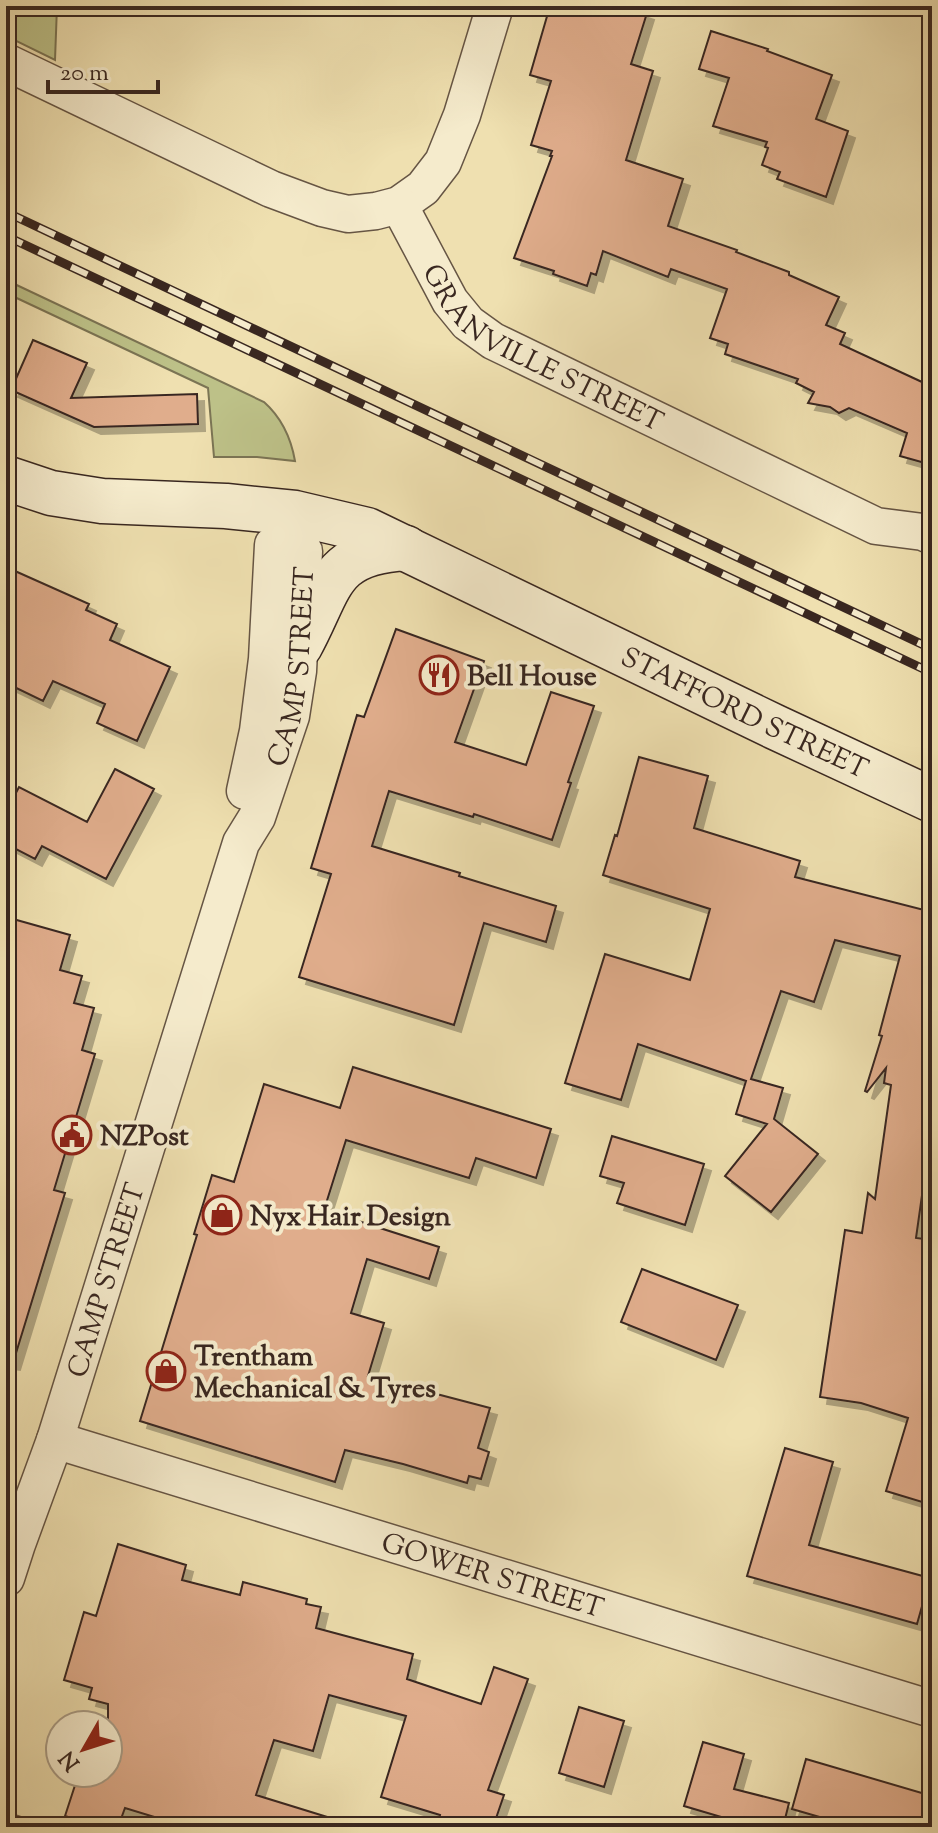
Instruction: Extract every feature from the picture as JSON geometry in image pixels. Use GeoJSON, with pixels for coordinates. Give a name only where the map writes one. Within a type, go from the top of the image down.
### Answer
{"type":"FeatureCollection","features":[{"type":"Feature","properties":{"kind":"street"},"geometry":{"type":"LineString","coordinates":[[6,62],[271,189],[348,214],[376,211],[399,205],[423,188],[443,162],[462,115],[495,6]]}},
{"type":"Feature","properties":{"kind":"street","name":"GRANVILLE STREET"},"geometry":{"type":"LineString","coordinates":[[399,205],[450,301],[468,323],[493,341],[876,526],[932,536]]}},
{"type":"Feature","properties":{"kind":"street","name":"STAFFORD STREET"},"geometry":{"type":"LineString","coordinates":[[6,478],[51,493],[102,501],[226,506],[293,523],[367,530],[932,800]]}},
{"type":"Feature","properties":{"kind":"street","name":"CAMP STREET"},"geometry":{"type":"LineString","coordinates":[[6,1578],[55,1440],[241,843],[257,817],[291,716],[300,646],[304,551],[293,523],[273,545],[267,659],[258,731],[241,809],[241,843]]}},
{"type":"Feature","properties":{"kind":"street"},"geometry":{"type":"LineString","coordinates":[[300,646],[325,592],[341,570],[363,556],[406,548]]}},
{"type":"Feature","properties":{"kind":"street","name":"GOWER STREET"},"geometry":{"type":"LineString","coordinates":[[55,1440],[932,1709]]}},
{"type":"Feature","properties":{"kind":"lane"},"geometry":{"type":"LineString","coordinates":[[6,1822],[21,1827]]}},
{"type":"Feature","properties":{"kind":"green space"},"geometry":{"type":"Polygon","coordinates":[[[6,6],[57,6],[55,60],[6,36],[6,6]]]}},
{"type":"Feature","properties":{"kind":"green space"},"geometry":{"type":"Polygon","coordinates":[[[6,280],[264,402],[285,429],[295,461],[214,457],[208,388],[6,293],[6,280]]]}},
{"type":"Feature","properties":{"kind":"building"},"geometry":{"type":"Polygon","coordinates":[[[550,6],[626,6],[647,13],[631,64],[653,71],[626,160],[683,179],[668,226],[737,250],[839,297],[826,325],[845,333],[840,344],[922,382],[924,375],[932,376],[932,465],[900,456],[907,433],[849,408],[839,413],[830,407],[808,403],[814,392],[796,383],[798,379],[725,354],[728,344],[710,338],[727,289],[671,269],[668,277],[603,251],[596,275],[591,273],[587,286],[514,258],[552,156],[552,151],[531,145],[551,81],[530,75],[550,6]]]}},
{"type":"Feature","properties":{"kind":"building"},"geometry":{"type":"Polygon","coordinates":[[[711,31],[768,49],[832,75],[816,119],[848,131],[826,197],[777,179],[780,172],[762,165],[767,142],[713,126],[729,78],[699,69],[711,31]]]}},
{"type":"Feature","properties":{"kind":"building"},"geometry":{"type":"Polygon","coordinates":[[[33,340],[87,363],[71,398],[197,394],[198,424],[94,427],[11,390],[33,340]]]}},
{"type":"Feature","properties":{"kind":"building"},"geometry":{"type":"Polygon","coordinates":[[[6,567],[89,604],[86,610],[117,624],[110,640],[170,667],[137,741],[97,723],[105,704],[53,681],[43,701],[6,683],[6,567]]]}},
{"type":"Feature","properties":{"kind":"building"},"geometry":{"type":"Polygon","coordinates":[[[396,629],[484,661],[455,742],[526,765],[551,692],[594,706],[552,840],[474,814],[473,817],[389,791],[372,846],[556,906],[546,942],[484,923],[454,1025],[299,977],[331,874],[311,868],[357,715],[364,717],[396,629]]]}},
{"type":"Feature","properties":{"kind":"building"},"geometry":{"type":"Polygon","coordinates":[[[639,757],[708,776],[694,828],[800,861],[795,877],[932,912],[932,1182],[924,1181],[916,1238],[932,1240],[932,1505],[886,1491],[908,1418],[861,1403],[820,1397],[845,1230],[862,1233],[868,1193],[875,1199],[891,1085],[884,1083],[886,1068],[865,1091],[882,1036],[879,1035],[900,956],[835,940],[814,1002],[781,991],[751,1079],[783,1088],[774,1119],[818,1154],[771,1212],[725,1176],[767,1124],[736,1114],[746,1081],[638,1044],[621,1100],[565,1083],[605,954],[690,980],[710,909],[603,875],[639,757]]]}},
{"type":"Feature","properties":{"kind":"building"},"geometry":{"type":"Polygon","coordinates":[[[115,769],[154,789],[106,879],[42,846],[35,859],[6,844],[6,812],[19,787],[87,822],[115,769]]]}},
{"type":"Feature","properties":{"kind":"building"},"geometry":{"type":"Polygon","coordinates":[[[6,917],[70,935],[60,970],[82,976],[74,1003],[94,1008],[82,1050],[95,1054],[54,1190],[65,1193],[13,1363],[6,1362],[6,917]]]}},
{"type":"Feature","properties":{"kind":"building"},"geometry":{"type":"Polygon","coordinates":[[[353,1067],[551,1129],[536,1178],[476,1158],[469,1178],[346,1140],[324,1210],[439,1247],[429,1279],[367,1259],[351,1313],[384,1323],[368,1376],[490,1408],[478,1448],[489,1452],[481,1479],[469,1476],[467,1483],[345,1450],[335,1482],[140,1421],[197,1235],[194,1234],[212,1175],[234,1182],[264,1084],[340,1108],[353,1067]]]}},
{"type":"Feature","properties":{"kind":"building"},"geometry":{"type":"Polygon","coordinates":[[[612,1136],[704,1164],[685,1225],[617,1203],[624,1183],[600,1176],[612,1136]]]}},
{"type":"Feature","properties":{"kind":"building"},"geometry":{"type":"Polygon","coordinates":[[[642,1269],[738,1305],[716,1360],[621,1322],[642,1269]]]}},
{"type":"Feature","properties":{"kind":"building"},"geometry":{"type":"Polygon","coordinates":[[[785,1448],[833,1462],[809,1545],[930,1578],[917,1624],[747,1576],[785,1448]]]}},
{"type":"Feature","properties":{"kind":"building"},"geometry":{"type":"Polygon","coordinates":[[[118,1544],[186,1565],[182,1580],[240,1595],[243,1582],[307,1599],[306,1604],[321,1607],[316,1628],[413,1654],[407,1679],[481,1704],[494,1667],[528,1679],[488,1790],[504,1795],[493,1827],[437,1827],[440,1815],[381,1797],[406,1716],[329,1695],[313,1751],[274,1740],[256,1795],[337,1820],[336,1827],[187,1827],[125,1808],[118,1827],[99,1827],[65,1816],[74,1789],[124,1789],[124,1709],[108,1709],[108,1704],[89,1699],[92,1688],[64,1680],[84,1612],[96,1616],[118,1544]]]}},
{"type":"Feature","properties":{"kind":"building"},"geometry":{"type":"Polygon","coordinates":[[[579,1707],[624,1721],[604,1787],[559,1773],[579,1707]]]}},
{"type":"Feature","properties":{"kind":"building"},"geometry":{"type":"Polygon","coordinates":[[[703,1742],[744,1754],[734,1789],[789,1803],[783,1827],[755,1827],[684,1806],[703,1742]]]}},
{"type":"Feature","properties":{"kind":"building"},"geometry":{"type":"Polygon","coordinates":[[[806,1759],[932,1796],[932,1827],[854,1827],[792,1809],[806,1759]]]}},
{"type":"Feature","properties":{"kind":"railway"},"geometry":{"type":"LineString","coordinates":[[6,212],[932,649]]}},
{"type":"Feature","properties":{"kind":"railway"},"geometry":{"type":"LineString","coordinates":[[6,236],[932,673]]}},
{"type":"Feature","properties":{"kind":"place","name":"Bell House"},"geometry":{"type":"Point","coordinates":[439,675]}},
{"type":"Feature","properties":{"kind":"place","name":"NZPost"},"geometry":{"type":"Point","coordinates":[72,1135]}},
{"type":"Feature","properties":{"kind":"place","name":"Nyx Hair Design"},"geometry":{"type":"Point","coordinates":[222,1215]}},
{"type":"Feature","properties":{"kind":"place","name":"Trentham Mechanical & Tyres"},"geometry":{"type":"Point","coordinates":[166,1371]}}]}
